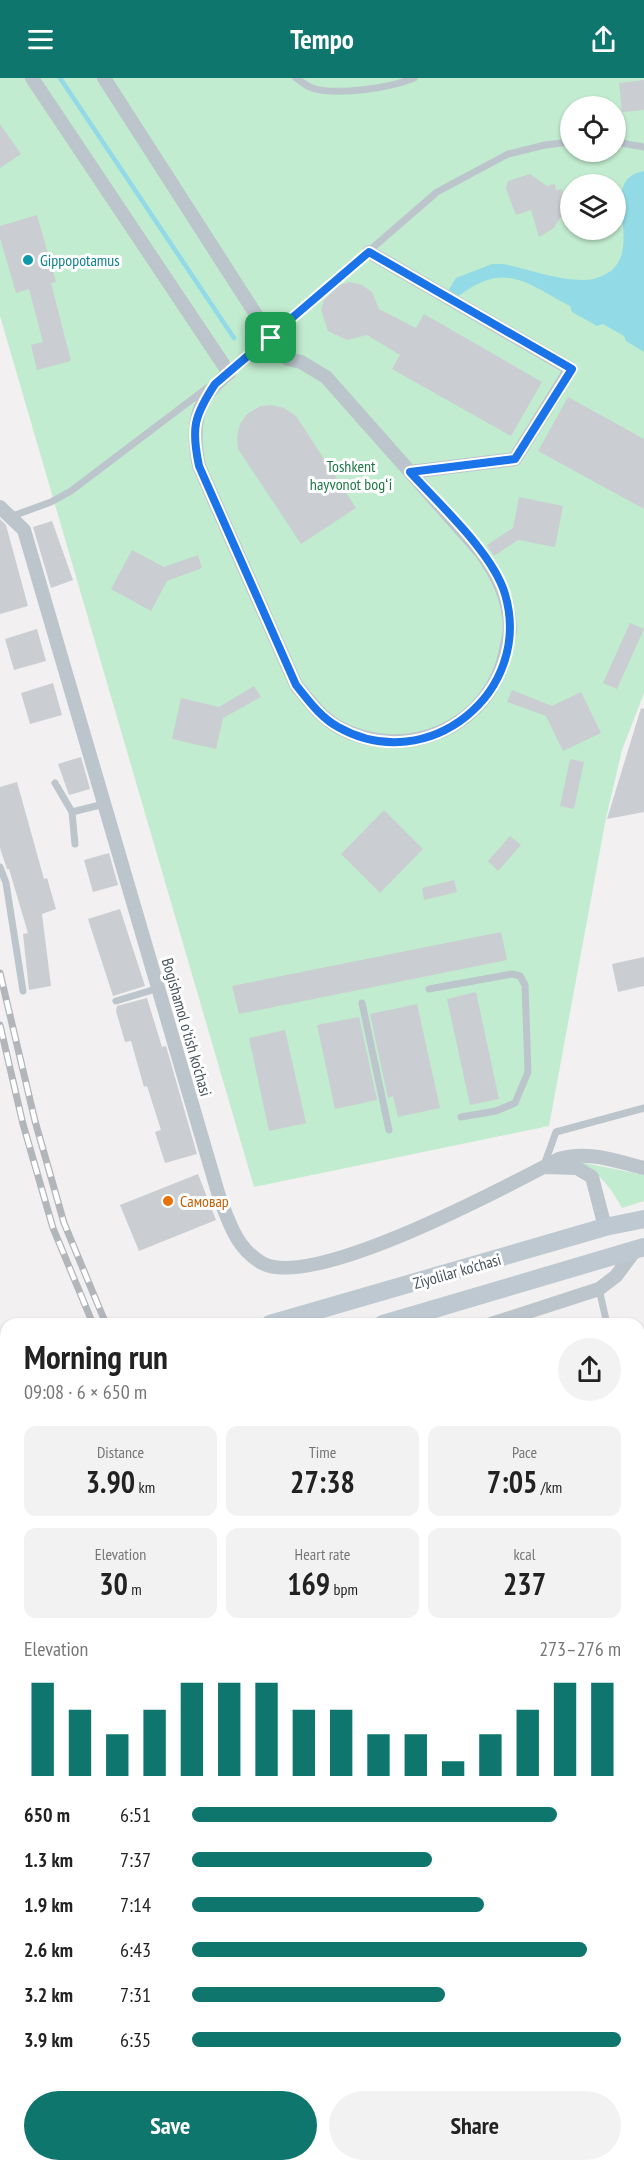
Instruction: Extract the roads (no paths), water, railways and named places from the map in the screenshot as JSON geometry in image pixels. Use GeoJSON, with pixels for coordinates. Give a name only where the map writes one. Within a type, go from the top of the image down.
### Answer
{"type":"FeatureCollection","features":[{"type":"Feature","properties":{"kind":"main road","name":"Ziyolilar ko'chasi"},"geometry":{"type":"LineString","coordinates":[[291,1318],[605,1227],[644,1218]]}},
{"type":"Feature","properties":{"kind":"main road","name":"Ziyolilar ko'chasi"},"geometry":{"type":"LineString","coordinates":[[405,1318],[640,1248]]}},
{"type":"Feature","properties":{"kind":"main road"},"geometry":{"type":"LineString","coordinates":[[396,1288],[405,1318]]}},
{"type":"Feature","properties":{"kind":"street"},"geometry":{"type":"LineString","coordinates":[[32,78],[229,373],[215,384],[199,408],[194,438],[199,466],[296,685],[314,708],[338,726],[362,737],[390,742],[416,740],[438,734],[461,722],[486,699],[502,669],[510,630],[505,594],[496,573],[481,552],[326,376],[301,362],[288,359],[271,338],[104,78]]}},
{"type":"Feature","properties":{"kind":"street"},"geometry":{"type":"LineString","coordinates":[[369,252],[572,369],[515,459],[410,472]]}},
{"type":"Feature","properties":{"kind":"street","name":"Bogishamol o'tish ko'chasi"},"geometry":{"type":"LineString","coordinates":[[5,512],[24,530],[219,1196],[238,1244],[263,1264],[290,1269],[384,1244],[572,1155],[589,1155],[644,1168]]}},
{"type":"Feature","properties":{"kind":"street","name":"Bogishamol o'tish ko'chasi"},"geometry":{"type":"LineString","coordinates":[[543,1167],[577,1168],[592,1177],[605,1227]]}},
{"type":"Feature","properties":{"kind":"street"},"geometry":{"type":"LineString","coordinates":[[510,1318],[599,1289],[616,1276],[640,1248]]}},
{"type":"Feature","properties":{"kind":"lane"},"geometry":{"type":"LineString","coordinates":[[296,78],[310,88],[330,91],[350,90],[414,78]]}},
{"type":"Feature","properties":{"kind":"lane"},"geometry":{"type":"LineString","coordinates":[[5,512],[51,502],[71,491],[229,373],[437,192],[474,170],[508,154],[560,143]]}},
{"type":"Feature","properties":{"kind":"lane"},"geometry":{"type":"LineString","coordinates":[[626,144],[644,147]]}},
{"type":"Feature","properties":{"kind":"lane"},"geometry":{"type":"LineString","coordinates":[[55,783],[72,812],[75,844]]}},
{"type":"Feature","properties":{"kind":"lane"},"geometry":{"type":"LineString","coordinates":[[72,812],[104,804]]}},
{"type":"Feature","properties":{"kind":"lane"},"geometry":{"type":"LineString","coordinates":[[0,867],[6,883],[23,991]]}},
{"type":"Feature","properties":{"kind":"lane"},"geometry":{"type":"LineString","coordinates":[[429,988],[512,974],[520,976],[525,984],[528,1072],[523,1089],[515,1103],[496,1110],[461,1117]]}},
{"type":"Feature","properties":{"kind":"lane"},"geometry":{"type":"LineString","coordinates":[[116,1001],[159,988]]}},
{"type":"Feature","properties":{"kind":"lane"},"geometry":{"type":"LineString","coordinates":[[362,1003],[389,1130]]}},
{"type":"Feature","properties":{"kind":"lane"},"geometry":{"type":"LineString","coordinates":[[543,1167],[556,1132],[644,1108]]}},
{"type":"Feature","properties":{"kind":"lane"},"geometry":{"type":"LineString","coordinates":[[599,1289],[606,1318]]}},
{"type":"Feature","properties":{"kind":"water"},"geometry":{"type":"Polygon","coordinates":[[[644,171],[644,352],[626,341],[624,336],[603,324],[597,326],[572,312],[570,306],[539,289],[514,279],[501,277],[488,280],[457,297],[448,291],[456,278],[492,264],[503,264],[575,280],[592,279],[611,271],[620,259],[623,240],[626,240],[626,182],[630,177],[644,171]]]}},
{"type":"Feature","properties":{"kind":"waterway"},"geometry":{"type":"LineString","coordinates":[[60,78],[234,338]]}},
{"type":"Feature","properties":{"kind":"railway"},"geometry":{"type":"LineString","coordinates":[[0,973],[35,1121],[64,1223],[104,1318]]}},
{"type":"Feature","properties":{"kind":"railway"},"geometry":{"type":"LineString","coordinates":[[0,1025],[23,1124],[53,1228],[90,1318]]}},
{"type":"Feature","properties":{"kind":"place","name":"Gippopotamus"},"geometry":{"type":"Point","coordinates":[28,260]}},
{"type":"Feature","properties":{"kind":"place","name":"Самовар"},"geometry":{"type":"Point","coordinates":[168,1201]}},
{"type":"Feature","properties":{"kind":"park label","name":"Toshkent hayvonot bogʻi"},"geometry":{"type":"Point","coordinates":[351,475]}}]}
